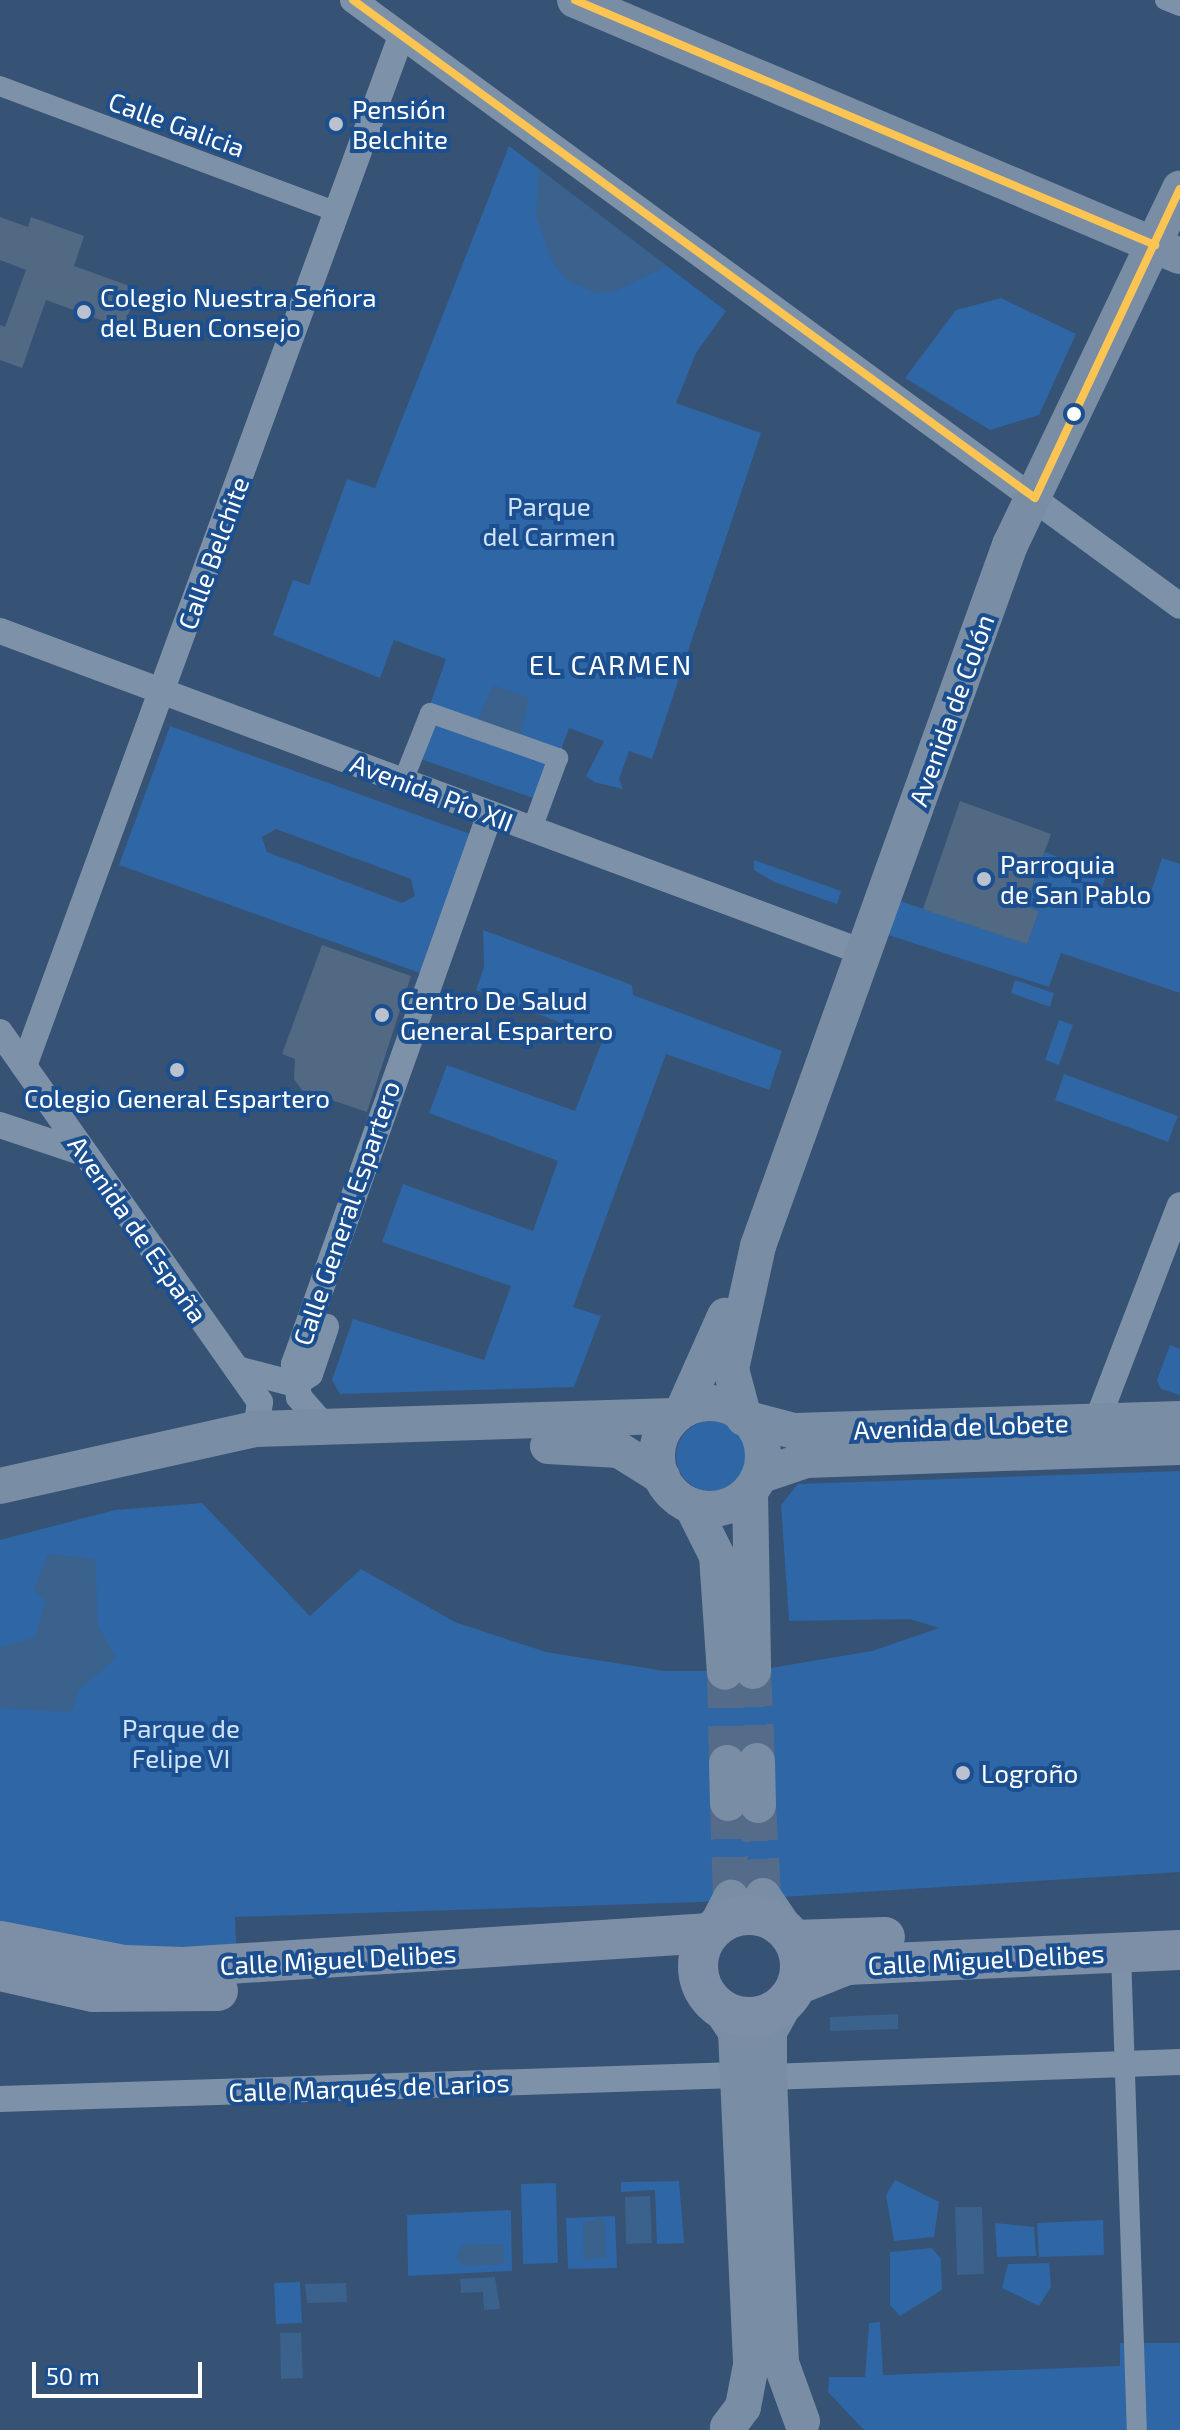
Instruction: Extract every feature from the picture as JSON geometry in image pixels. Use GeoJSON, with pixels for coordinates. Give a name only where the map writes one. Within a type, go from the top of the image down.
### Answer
{"type":"FeatureCollection","features":[{"type":"Feature","properties":{"kind":"main road"},"geometry":{"type":"LineString","coordinates":[[575,0],[1167,250]]}},
{"type":"Feature","properties":{"kind":"main road","name":"Avenida de Colón"},"geometry":{"type":"LineString","coordinates":[[679,1412],[758,1246],[1010,545],[1167,250],[1180,189]]}},
{"type":"Feature","properties":{"kind":"main road","name":"Avenida de Colón"},"geometry":{"type":"LineString","coordinates":[[744,1418],[731,1369],[758,1246]]}},
{"type":"Feature","properties":{"kind":"main road"},"geometry":{"type":"LineString","coordinates":[[0,1486],[262,1440],[586,1446],[619,1450],[662,1477],[693,1508],[717,1556],[739,1672],[760,1440],[744,1418],[723,1405],[679,1412],[324,1426],[262,1440],[0,1511]]}},
{"type":"Feature","properties":{"kind":"main road"},"geometry":{"type":"LineString","coordinates":[[662,1477],[659,1443],[679,1412]]}},
{"type":"Feature","properties":{"kind":"main road","name":"Avenida de Lobete"},"geometry":{"type":"LineString","coordinates":[[744,1418],[794,1431],[1180,1419]]}},
{"type":"Feature","properties":{"kind":"main road","name":"Avenida de Lobete"},"geometry":{"type":"LineString","coordinates":[[755,1483],[806,1460],[1180,1447]]}},
{"type":"Feature","properties":{"kind":"main road"},"geometry":{"type":"LineString","coordinates":[[693,1508],[722,1508],[755,1483]]}},
{"type":"Feature","properties":{"kind":"main road"},"geometry":{"type":"LineString","coordinates":[[742,1762],[743,1804]]}},
{"type":"Feature","properties":{"kind":"main road","name":"Calle Miguel Delibes"},"geometry":{"type":"LineString","coordinates":[[0,1941],[154,1966],[420,1955],[717,1924],[751,1915],[790,1935],[1180,1925]]}},
{"type":"Feature","properties":{"kind":"main road"},"geometry":{"type":"LineString","coordinates":[[726,2428],[743,2407],[751,2365],[753,2076],[769,2032],[801,1970],[790,1935],[717,1924],[701,1984],[736,2032],[753,2076],[781,2363],[810,2426]]}},
{"type":"Feature","properties":{"kind":"main road","name":"Calle Miguel Delibes"},"geometry":{"type":"LineString","coordinates":[[791,1994],[847,1965],[1180,1950]]}},
{"type":"Feature","properties":{"kind":"main road","name":"Calle Miguel Delibes"},"geometry":{"type":"LineString","coordinates":[[0,1971],[93,1992],[143,1995],[354,1984],[420,1955]]}},
{"type":"Feature","properties":{"kind":"main road"},"geometry":{"type":"LineString","coordinates":[[720,2008],[751,2018],[791,1994]]}},
{"type":"Feature","properties":{"kind":"main road"},"geometry":{"type":"LineString","coordinates":[[726,2428],[772,2415],[810,2426]]}},
{"type":"Feature","properties":{"kind":"street"},"geometry":{"type":"LineString","coordinates":[[353,0],[400,39],[1180,606]]}},
{"type":"Feature","properties":{"kind":"street"},"geometry":{"type":"LineString","coordinates":[[1165,0],[1180,6]]}},
{"type":"Feature","properties":{"kind":"street","name":"Calle Belchite"},"geometry":{"type":"LineString","coordinates":[[24,1066],[400,39]]}},
{"type":"Feature","properties":{"kind":"street","name":"Calle Galicia"},"geometry":{"type":"LineString","coordinates":[[0,86],[335,211]]}},
{"type":"Feature","properties":{"kind":"street","name":"Avenida Pío XII"},"geometry":{"type":"LineString","coordinates":[[0,631],[865,953]]}},
{"type":"Feature","properties":{"kind":"street"},"geometry":{"type":"LineString","coordinates":[[403,781],[430,713],[558,758],[532,829]]}},
{"type":"Feature","properties":{"kind":"street","name":"Calle General Espartero"},"geometry":{"type":"LineString","coordinates":[[295,1384],[294,1364],[480,810]]}},
{"type":"Feature","properties":{"kind":"street"},"geometry":{"type":"LineString","coordinates":[[237,1369],[295,1384],[310,1374],[493,843]]}},
{"type":"Feature","properties":{"kind":"street","name":"Avenida de España"},"geometry":{"type":"LineString","coordinates":[[0,1032],[260,1402],[262,1440]]}},
{"type":"Feature","properties":{"kind":"street"},"geometry":{"type":"LineString","coordinates":[[0,1125],[84,1153]]}},
{"type":"Feature","properties":{"kind":"street"},"geometry":{"type":"LineString","coordinates":[[1097,1421],[1180,1205]]}},
{"type":"Feature","properties":{"kind":"street"},"geometry":{"type":"LineString","coordinates":[[295,1384],[307,1410],[324,1426]]}},
{"type":"Feature","properties":{"kind":"street"},"geometry":{"type":"LineString","coordinates":[[1121,1953],[1137,2430]]}},
{"type":"Feature","properties":{"kind":"street","name":"Calle Marqués de Larios"},"geometry":{"type":"LineString","coordinates":[[0,2099],[1180,2062]]}},
{"type":"Feature","properties":{"kind":"green space","name":"Parque del Carmen"},"geometry":{"type":"Polygon","coordinates":[[[509,146],[726,311],[696,353],[676,403],[761,433],[652,759],[629,751],[619,779],[623,789],[594,782],[586,776],[604,741],[569,728],[542,801],[412,756],[446,659],[394,640],[380,678],[273,635],[293,580],[309,585],[347,479],[375,488],[509,146]]]}},
{"type":"Feature","properties":{"kind":"green space"},"geometry":{"type":"Polygon","coordinates":[[[1001,298],[1076,334],[1039,415],[990,430],[905,378],[956,310],[1001,298]]]}},
{"type":"Feature","properties":{"kind":"green space"},"geometry":{"type":"Polygon","coordinates":[[[170,726],[470,834],[420,973],[119,865],[170,726]],[[276,829],[262,837],[267,852],[402,903],[415,896],[411,879],[276,829]]]}},
{"type":"Feature","properties":{"kind":"green space"},"geometry":{"type":"Polygon","coordinates":[[[1045,852],[1106,876],[1102,887],[1148,901],[1162,858],[1180,864],[1180,993],[1061,953],[1049,987],[873,930],[885,896],[1027,943],[1039,911],[1025,906],[1045,852]]]}},
{"type":"Feature","properties":{"kind":"green space"},"geometry":{"type":"Polygon","coordinates":[[[754,860],[841,891],[837,904],[774,882],[754,870],[754,860]]]}},
{"type":"Feature","properties":{"kind":"green space"},"geometry":{"type":"Polygon","coordinates":[[[483,930],[632,985],[633,995],[782,1051],[769,1090],[666,1054],[573,1307],[601,1316],[574,1387],[340,1394],[332,1380],[353,1319],[484,1360],[511,1286],[382,1242],[403,1184],[533,1231],[558,1161],[429,1113],[447,1065],[575,1111],[603,1039],[476,990],[484,967],[483,930]]]}},
{"type":"Feature","properties":{"kind":"green space"},"geometry":{"type":"Polygon","coordinates":[[[1015,980],[1054,993],[1050,1007],[1011,993],[1015,980]]]}},
{"type":"Feature","properties":{"kind":"green space"},"geometry":{"type":"Polygon","coordinates":[[[1059,1020],[1073,1025],[1059,1065],[1045,1060],[1059,1020]]]}},
{"type":"Feature","properties":{"kind":"green space"},"geometry":{"type":"Polygon","coordinates":[[[1064,1074],[1178,1116],[1168,1142],[1055,1100],[1064,1074]]]}},
{"type":"Feature","properties":{"kind":"green space"},"geometry":{"type":"Polygon","coordinates":[[[1170,1345],[1180,1349],[1180,1395],[1161,1389],[1157,1380],[1170,1345]]]}},
{"type":"Feature","properties":{"kind":"green space"},"geometry":{"type":"Polygon","coordinates":[[[711,1421],[736,1431],[746,1456],[736,1481],[711,1491],[686,1481],[676,1456],[686,1431],[711,1421]]]}},
{"type":"Feature","properties":{"kind":"green space","name":"Parque de Felipe VI"},"geometry":{"type":"Polygon","coordinates":[[[1180,1471],[1180,1872],[701,1902],[235,1917],[237,1961],[0,1941],[0,1540],[115,1510],[202,1503],[310,1616],[361,1569],[455,1622],[546,1652],[665,1671],[753,1671],[872,1651],[939,1628],[910,1619],[789,1621],[781,1505],[798,1484],[1180,1471]]]}},
{"type":"Feature","properties":{"kind":"green space"},"geometry":{"type":"Polygon","coordinates":[[[895,2180],[939,2202],[934,2237],[894,2241],[886,2195],[895,2180]]]}},
{"type":"Feature","properties":{"kind":"green space"},"geometry":{"type":"Polygon","coordinates":[[[679,2181],[684,2243],[657,2244],[655,2190],[621,2192],[621,2182],[679,2181]]]}},
{"type":"Feature","properties":{"kind":"green space"},"geometry":{"type":"Polygon","coordinates":[[[556,2183],[558,2263],[523,2264],[521,2184],[556,2183]]]}},
{"type":"Feature","properties":{"kind":"green space"},"geometry":{"type":"Polygon","coordinates":[[[511,2210],[512,2271],[408,2276],[407,2215],[511,2210]]]}},
{"type":"Feature","properties":{"kind":"green space"},"geometry":{"type":"Polygon","coordinates":[[[615,2216],[617,2268],[568,2269],[566,2218],[615,2216]]]}},
{"type":"Feature","properties":{"kind":"green space"},"geometry":{"type":"Polygon","coordinates":[[[1103,2220],[1104,2255],[1039,2257],[1037,2223],[1103,2220]]]}},
{"type":"Feature","properties":{"kind":"green space"},"geometry":{"type":"Polygon","coordinates":[[[995,2223],[1034,2227],[1036,2256],[997,2257],[995,2223]]]}},
{"type":"Feature","properties":{"kind":"green space"},"geometry":{"type":"Polygon","coordinates":[[[932,2248],[941,2259],[942,2290],[900,2316],[890,2305],[890,2252],[932,2248]]]}},
{"type":"Feature","properties":{"kind":"green space"},"geometry":{"type":"Polygon","coordinates":[[[1049,2263],[1051,2287],[1039,2306],[1002,2288],[1008,2264],[1049,2263]]]}},
{"type":"Feature","properties":{"kind":"green space"},"geometry":{"type":"Polygon","coordinates":[[[300,2282],[302,2323],[276,2324],[274,2283],[300,2282]]]}},
{"type":"Feature","properties":{"kind":"green space"},"geometry":{"type":"Polygon","coordinates":[[[880,2322],[883,2375],[1120,2366],[1120,2343],[1180,2343],[1180,2430],[864,2430],[828,2392],[829,2377],[865,2377],[869,2323],[880,2322]]]}},
{"type":"Feature","properties":{"kind":"shaded area"},"geometry":{"type":"Polygon","coordinates":[[[539,169],[667,266],[613,292],[596,293],[568,281],[553,263],[536,216],[539,169]]]}},
{"type":"Feature","properties":{"kind":"shaded area"},"geometry":{"type":"Polygon","coordinates":[[[494,685],[529,698],[519,741],[475,725],[494,685]]]}},
{"type":"Feature","properties":{"kind":"shaded area"},"geometry":{"type":"Polygon","coordinates":[[[48,1554],[95,1559],[98,1626],[116,1658],[79,1690],[71,1712],[0,1708],[0,1647],[34,1638],[46,1602],[34,1589],[48,1554]]]}},
{"type":"Feature","properties":{"kind":"shaded area"},"geometry":{"type":"Polygon","coordinates":[[[898,2014],[898,2029],[830,2031],[830,2017],[898,2014]]]}},
{"type":"Feature","properties":{"kind":"shaded area"},"geometry":{"type":"Polygon","coordinates":[[[650,2196],[652,2243],[626,2244],[625,2197],[650,2196]]]}},
{"type":"Feature","properties":{"kind":"shaded area"},"geometry":{"type":"Polygon","coordinates":[[[955,2207],[982,2207],[984,2274],[957,2275],[955,2207]]]}},
{"type":"Feature","properties":{"kind":"shaded area"},"geometry":{"type":"Polygon","coordinates":[[[599,2218],[605,2223],[606,2258],[584,2259],[583,2223],[599,2218]]]}},
{"type":"Feature","properties":{"kind":"shaded area"},"geometry":{"type":"Polygon","coordinates":[[[503,2244],[504,2264],[464,2266],[456,2258],[463,2245],[503,2244]]]}},
{"type":"Feature","properties":{"kind":"shaded area"},"geometry":{"type":"Polygon","coordinates":[[[495,2277],[500,2309],[484,2310],[483,2292],[461,2293],[460,2279],[495,2277]]]}},
{"type":"Feature","properties":{"kind":"shaded area"},"geometry":{"type":"Polygon","coordinates":[[[346,2283],[347,2302],[307,2303],[305,2284],[346,2283]]]}},
{"type":"Feature","properties":{"kind":"shaded area"},"geometry":{"type":"Polygon","coordinates":[[[280,2333],[301,2333],[303,2378],[281,2379],[280,2333]]]}},
{"type":"Feature","properties":{"kind":"building"},"geometry":{"type":"Polygon","coordinates":[[[0,217],[28,227],[31,217],[84,236],[74,266],[138,289],[123,328],[46,300],[22,368],[0,360],[0,325],[5,327],[26,270],[0,260],[0,217]]]}},
{"type":"Feature","properties":{"kind":"building","name":"Parroquia de San Pablo"},"geometry":{"type":"Polygon","coordinates":[[[960,801],[1051,834],[1025,906],[1039,911],[1027,944],[923,909],[960,801]]]}},
{"type":"Feature","properties":{"kind":"building","name":"Centro De Salud General Espartero"},"geometry":{"type":"Polygon","coordinates":[[[322,945],[411,976],[367,1112],[302,1090],[294,1079],[295,1059],[282,1054],[322,945]]]}},
{"type":"Feature","properties":{"kind":"tunnel"},"geometry":{"type":"LineString","coordinates":[[753,1671],[757,1761]]}},
{"type":"Feature","properties":{"kind":"tunnel"},"geometry":{"type":"LineString","coordinates":[[725,1672],[727,1763]]}},
{"type":"Feature","properties":{"kind":"tunnel"},"geometry":{"type":"LineString","coordinates":[[728,1803],[731,1898]]}},
{"type":"Feature","properties":{"kind":"tunnel"},"geometry":{"type":"LineString","coordinates":[[758,1805],[763,1896]]}},
{"type":"Feature","properties":{"kind":"transit line"},"geometry":{"type":"LineString","coordinates":[[353,0],[1035,498],[1180,189]]}},
{"type":"Feature","properties":{"kind":"transit line"},"geometry":{"type":"LineString","coordinates":[[575,0],[1155,245]]}},
{"type":"Feature","properties":{"kind":"place","name":"Pensión Belchite"},"geometry":{"type":"Point","coordinates":[336,124]}},
{"type":"Feature","properties":{"kind":"place","name":"Colegio Nuestra Señora del Buen Consejo"},"geometry":{"type":"Point","coordinates":[84,312]}},
{"type":"Feature","properties":{"kind":"place","name":"Parroquia de San Pablo"},"geometry":{"type":"Point","coordinates":[984,879]}},
{"type":"Feature","properties":{"kind":"place","name":"Centro De Salud General Espartero"},"geometry":{"type":"Point","coordinates":[382,1015]}},
{"type":"Feature","properties":{"kind":"place","name":"Colegio General Espartero"},"geometry":{"type":"Point","coordinates":[177,1070]}},
{"type":"Feature","properties":{"kind":"place","name":"Logroño"},"geometry":{"type":"Point","coordinates":[963,1773]}},
{"type":"Feature","properties":{"kind":"district","name":"EL CARMEN"},"geometry":{"type":"Point","coordinates":[611,664]}}]}
